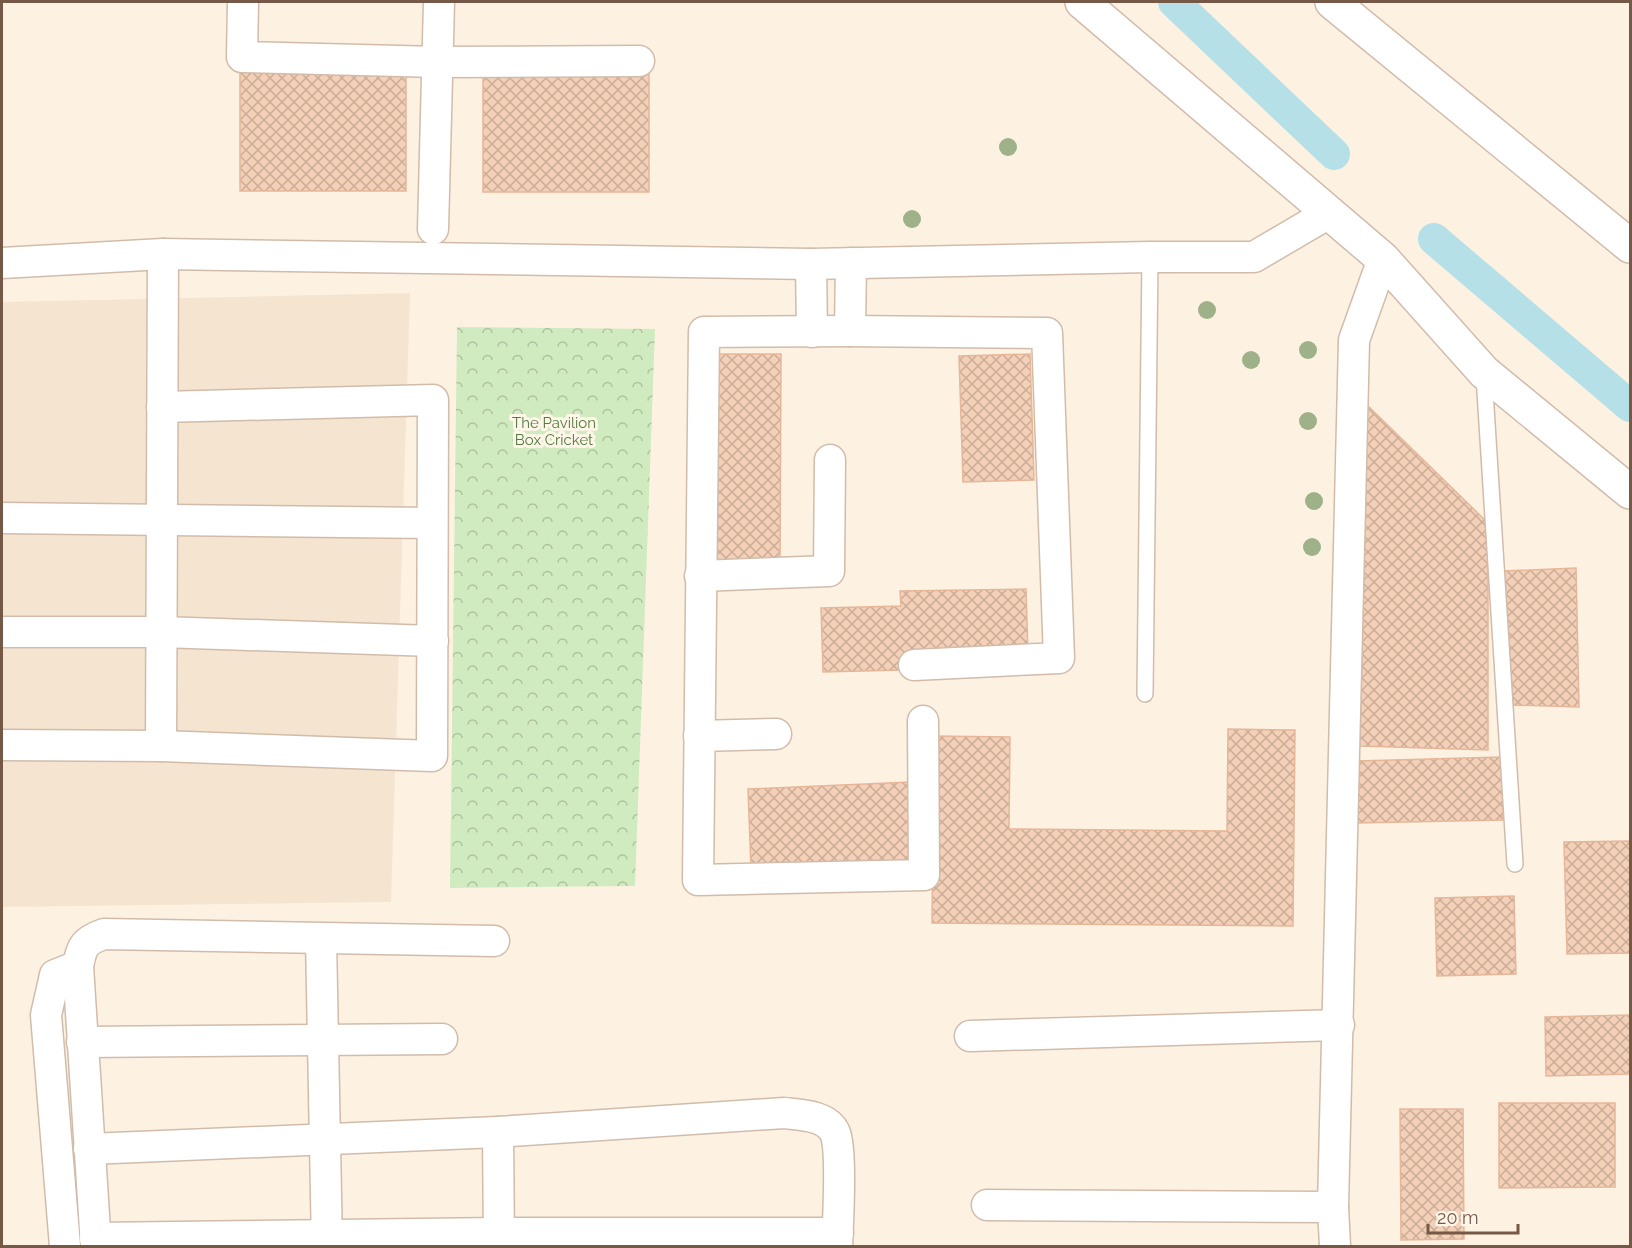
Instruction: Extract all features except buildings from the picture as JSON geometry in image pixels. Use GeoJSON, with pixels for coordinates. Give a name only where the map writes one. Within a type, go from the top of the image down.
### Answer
{"type":"FeatureCollection","features":[{"type":"Feature","properties":{"kind":"street"},"geometry":{"type":"LineString","coordinates":[[243,2],[242,57],[438,62],[639,61]]}},
{"type":"Feature","properties":{"kind":"street"},"geometry":{"type":"LineString","coordinates":[[433,229],[439,2]]}},
{"type":"Feature","properties":{"kind":"street"},"geometry":{"type":"LineString","coordinates":[[1082,2],[1383,259],[1484,372],[1630,492]]}},
{"type":"Feature","properties":{"kind":"street"},"geometry":{"type":"LineString","coordinates":[[1332,2],[1630,246]]}},
{"type":"Feature","properties":{"kind":"street"},"geometry":{"type":"LineString","coordinates":[[2,263],[163,254],[811,264],[1254,257],[1329,213]]}},
{"type":"Feature","properties":{"kind":"street"},"geometry":{"type":"LineString","coordinates":[[161,747],[163,254]]}},
{"type":"Feature","properties":{"kind":"street"},"geometry":{"type":"LineString","coordinates":[[1335,1246],[1333,1207],[1354,340],[1383,259]]}},
{"type":"Feature","properties":{"kind":"street"},"geometry":{"type":"LineString","coordinates":[[850,331],[851,263]]}},
{"type":"Feature","properties":{"kind":"street"},"geometry":{"type":"LineString","coordinates":[[811,264],[812,332]]}},
{"type":"Feature","properties":{"kind":"street"},"geometry":{"type":"LineString","coordinates":[[914,666],[1059,658],[1047,333],[704,332],[698,880],[924,875],[923,722]]}},
{"type":"Feature","properties":{"kind":"street"},"geometry":{"type":"LineString","coordinates":[[2,745],[161,747],[432,756],[433,400],[162,407]]}},
{"type":"Feature","properties":{"kind":"street"},"geometry":{"type":"LineString","coordinates":[[700,576],[829,571],[830,460]]}},
{"type":"Feature","properties":{"kind":"street"},"geometry":{"type":"LineString","coordinates":[[2,518],[432,523]]}},
{"type":"Feature","properties":{"kind":"street"},"geometry":{"type":"LineString","coordinates":[[2,632],[161,632],[433,641]]}},
{"type":"Feature","properties":{"kind":"street"},"geometry":{"type":"LineString","coordinates":[[699,736],[776,734]]}},
{"type":"Feature","properties":{"kind":"street"},"geometry":{"type":"LineString","coordinates":[[89,1149],[498,1132],[784,1113],[808,1115],[825,1123],[835,1132],[838,1149],[838,1240],[95,1242],[82,1042],[78,966],[81,950],[90,940],[104,934],[494,941]]}},
{"type":"Feature","properties":{"kind":"street"},"geometry":{"type":"LineString","coordinates":[[321,939],[326,1241]]}},
{"type":"Feature","properties":{"kind":"street"},"geometry":{"type":"LineString","coordinates":[[65,1246],[46,1015],[55,975],[78,966]]}},
{"type":"Feature","properties":{"kind":"street"},"geometry":{"type":"LineString","coordinates":[[970,1036],[1339,1025]]}},
{"type":"Feature","properties":{"kind":"street"},"geometry":{"type":"LineString","coordinates":[[82,1042],[442,1039]]}},
{"type":"Feature","properties":{"kind":"street"},"geometry":{"type":"LineString","coordinates":[[498,1132],[499,1240]]}},
{"type":"Feature","properties":{"kind":"street"},"geometry":{"type":"LineString","coordinates":[[987,1205],[1333,1207]]}},
{"type":"Feature","properties":{"kind":"lane"},"geometry":{"type":"LineString","coordinates":[[1145,694],[1150,257]]}},
{"type":"Feature","properties":{"kind":"lane"},"geometry":{"type":"LineString","coordinates":[[1484,372],[1515,864]]}},
{"type":"Feature","properties":{"kind":"shaded area"},"geometry":{"type":"Polygon","coordinates":[[[410,293],[391,902],[2,907],[2,302],[410,293]]]}},
{"type":"Feature","properties":{"kind":"green space","name":"The Pavilion Box Cricket"},"geometry":{"type":"Polygon","coordinates":[[[457,327],[655,329],[635,886],[450,888],[457,327]]]}},
{"type":"Feature","properties":{"kind":"waterway"},"geometry":{"type":"LineString","coordinates":[[1174,2],[1334,154]]}},
{"type":"Feature","properties":{"kind":"waterway"},"geometry":{"type":"LineString","coordinates":[[1434,239],[1630,406]]}}]}
